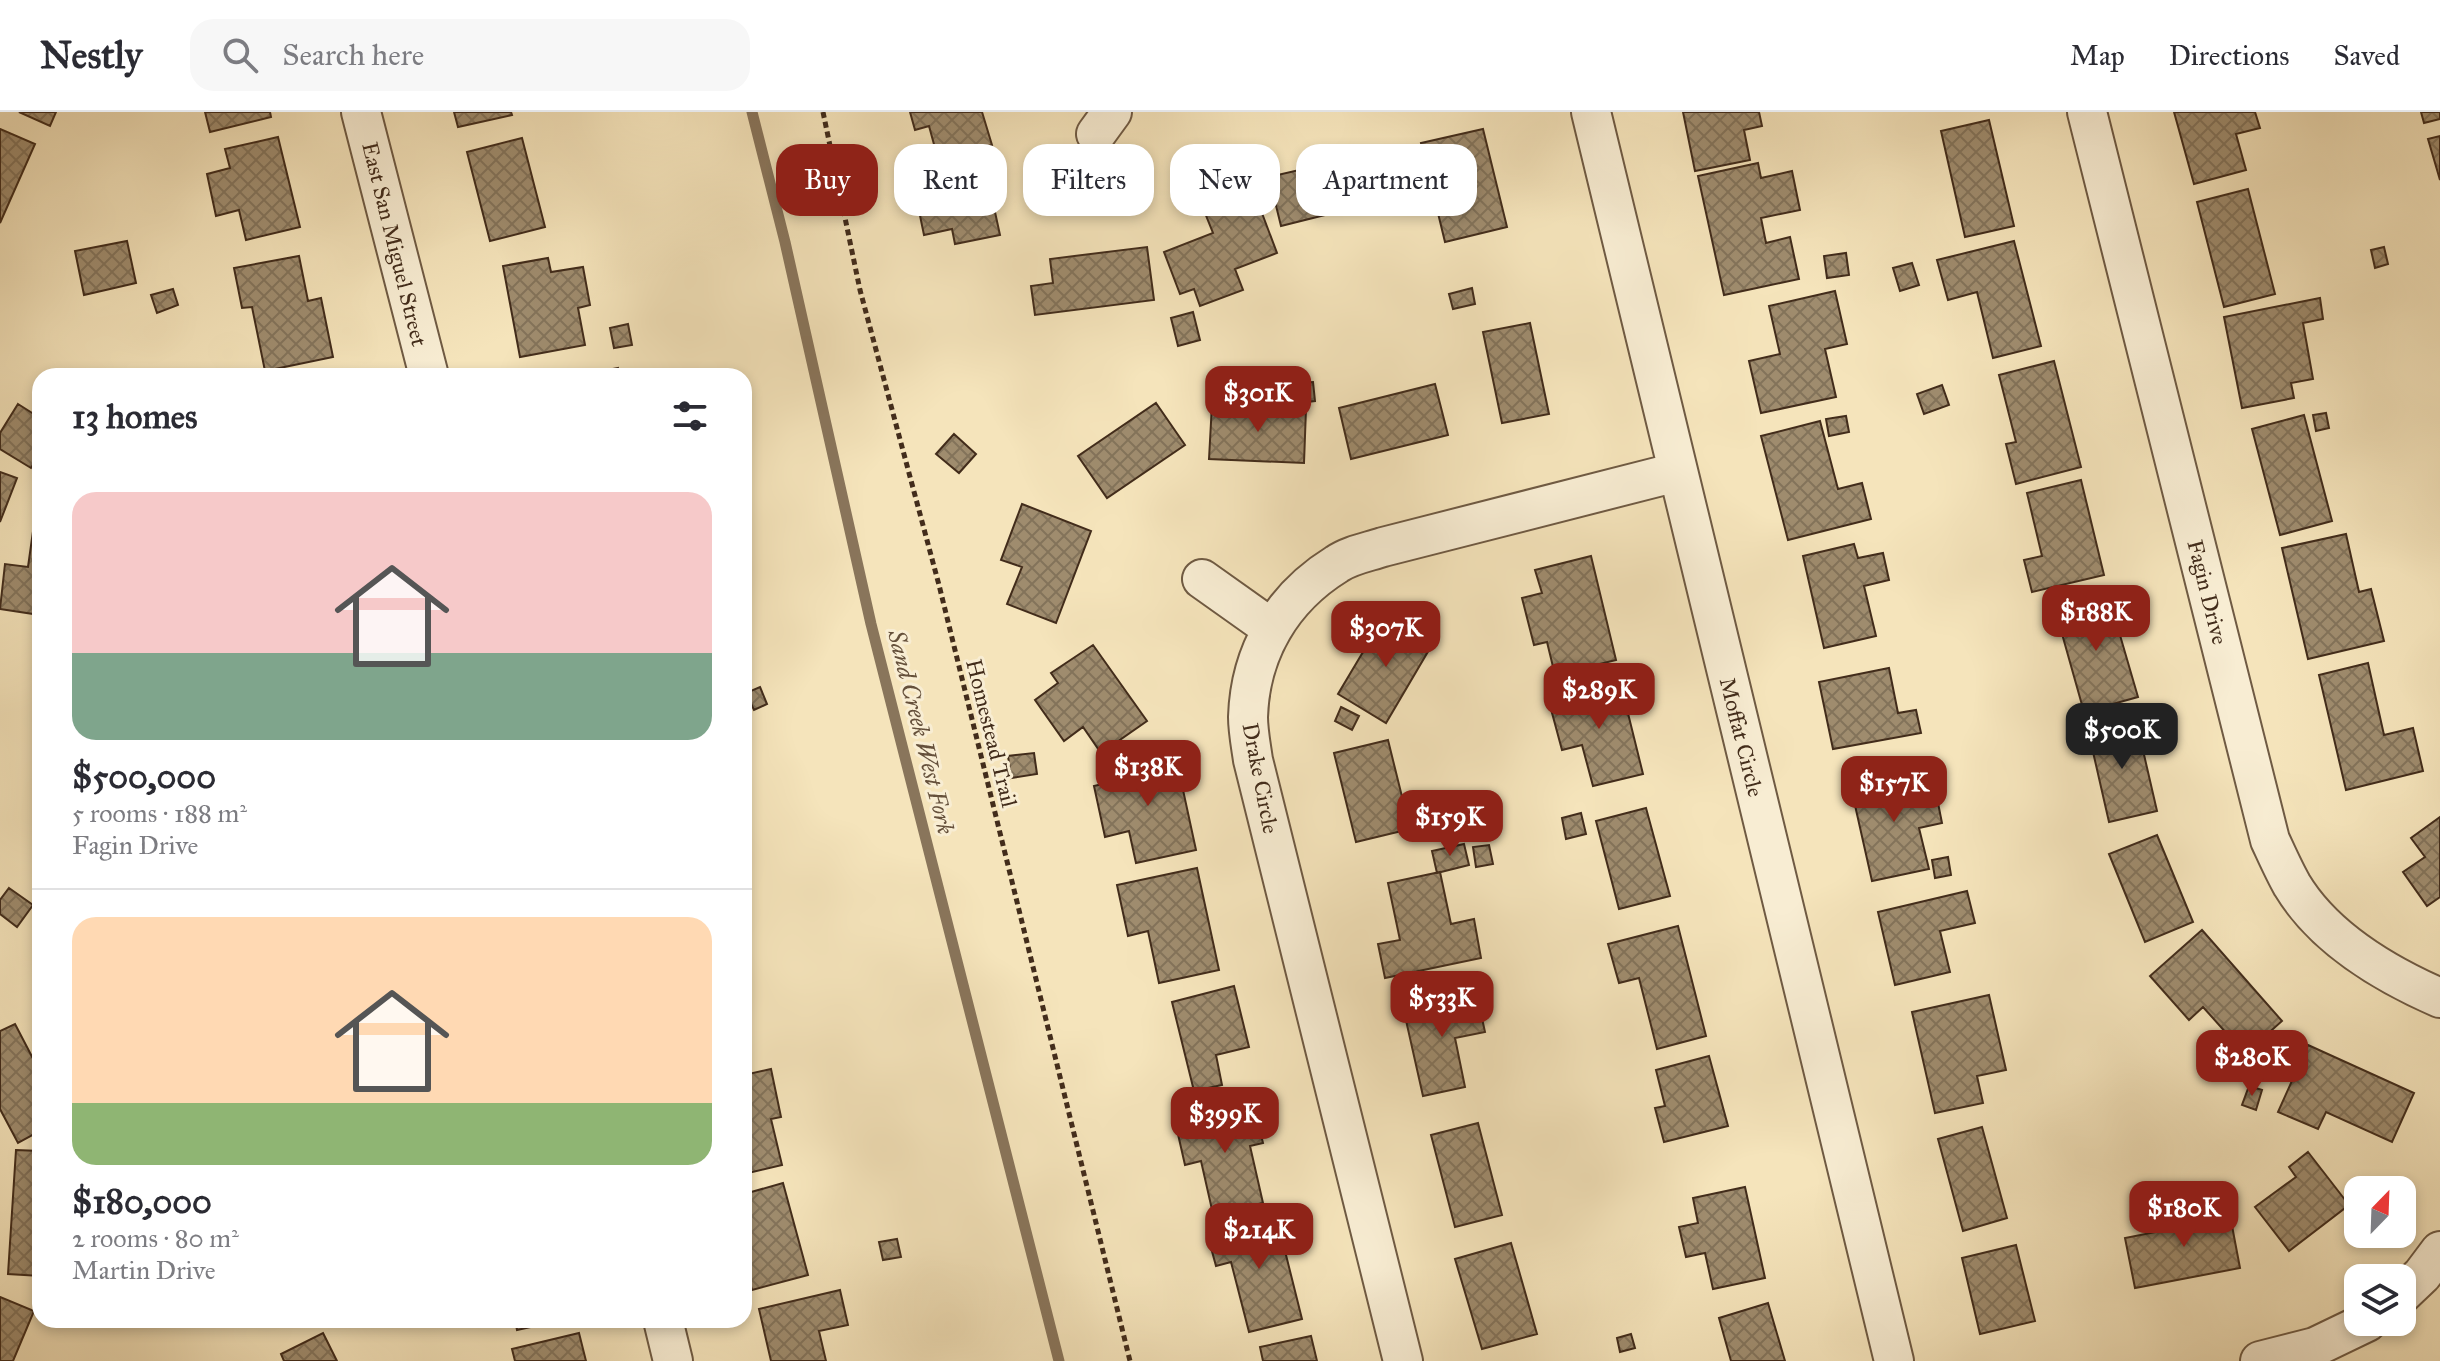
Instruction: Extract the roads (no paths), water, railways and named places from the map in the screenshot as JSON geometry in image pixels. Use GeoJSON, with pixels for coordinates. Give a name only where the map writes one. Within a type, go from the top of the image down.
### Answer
{"type":"FeatureCollection","features":[{"type":"Feature","properties":{"kind":"street","name":"East San Miguel Street"},"geometry":{"type":"LineString","coordinates":[[361,112],[427,368]]}},
{"type":"Feature","properties":{"kind":"street","name":"Moffat Circle"},"geometry":{"type":"LineString","coordinates":[[1591,112],[1894,1361]]}},
{"type":"Feature","properties":{"kind":"street","name":"Fagin Drive"},"geometry":{"type":"LineString","coordinates":[[2087,112],[2270,840],[2293,887],[2326,926],[2366,961],[2440,998]]}},
{"type":"Feature","properties":{"kind":"street","name":"Drake Circle"},"geometry":{"type":"LineString","coordinates":[[1403,1361],[1253,760],[1248,719],[1252,676],[1271,628],[1301,591],[1339,562],[1383,547],[1677,472]]}},
{"type":"Feature","properties":{"kind":"street"},"geometry":{"type":"LineString","coordinates":[[1202,579],[1271,628]]}},
{"type":"Feature","properties":{"kind":"street"},"geometry":{"type":"LineString","coordinates":[[2416,1281],[2440,1251]]}},
{"type":"Feature","properties":{"kind":"street"},"geometry":{"type":"LineString","coordinates":[[665,1328],[673,1361]]}},
{"type":"Feature","properties":{"kind":"street"},"geometry":{"type":"LineString","coordinates":[[2260,1361],[2315,1347],[2344,1333]]}},
{"type":"Feature","properties":{"kind":"waterway","name":"Sand Creek West Fork"},"geometry":{"type":"LineString","coordinates":[[752,112],[785,242],[871,624],[1059,1361]]}}]}
